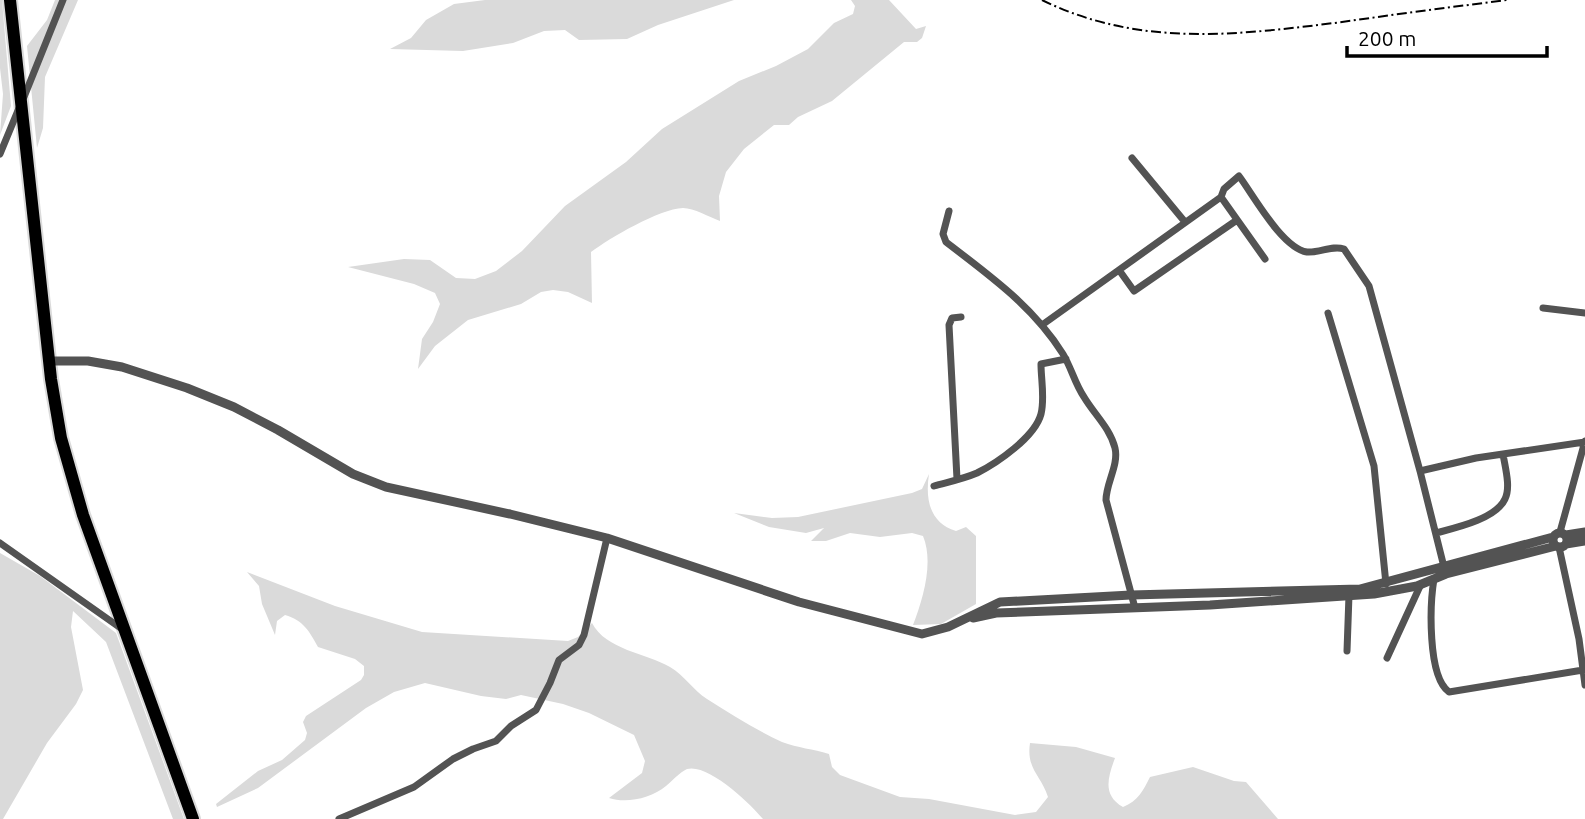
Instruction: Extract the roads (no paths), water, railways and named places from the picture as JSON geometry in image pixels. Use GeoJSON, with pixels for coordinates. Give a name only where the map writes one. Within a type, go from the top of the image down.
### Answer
{"type":"FeatureCollection","features":[{"type":"Feature","properties":{"kind":"main road"},"geometry":{"type":"LineString","coordinates":[[10,0],[61,438],[68,468],[193,819]]}},
{"type":"Feature","properties":{"kind":"street"},"geometry":{"type":"LineString","coordinates":[[0,154],[63,0]]}},
{"type":"Feature","properties":{"kind":"street"},"geometry":{"type":"LineString","coordinates":[[1132,158],[1185,222]]}},
{"type":"Feature","properties":{"kind":"street"},"geometry":{"type":"LineString","coordinates":[[1042,326],[1221,197],[1223,188],[1239,176],[1285,240],[1295,248],[1315,252],[1344,248],[1369,286],[1445,570]]}},
{"type":"Feature","properties":{"kind":"street"},"geometry":{"type":"LineString","coordinates":[[1221,197],[1265,259]]}},
{"type":"Feature","properties":{"kind":"street"},"geometry":{"type":"LineString","coordinates":[[949,211],[943,234],[946,242],[1011,292],[1042,326],[1066,359],[1077,385],[1109,433],[1116,458],[1106,490],[1106,500],[1135,608]]}},
{"type":"Feature","properties":{"kind":"street"},"geometry":{"type":"LineString","coordinates":[[1119,270],[1134,291],[1237,220]]}},
{"type":"Feature","properties":{"kind":"street"},"geometry":{"type":"LineString","coordinates":[[1543,308],[1585,313]]}},
{"type":"Feature","properties":{"kind":"street"},"geometry":{"type":"LineString","coordinates":[[1328,313],[1374,466],[1386,588]]}},
{"type":"Feature","properties":{"kind":"street"},"geometry":{"type":"LineString","coordinates":[[957,480],[949,325],[952,318],[961,317]]}},
{"type":"Feature","properties":{"kind":"street"},"geometry":{"type":"LineString","coordinates":[[934,486],[957,480],[991,465],[1026,437],[1038,422],[1042,409],[1041,364],[1066,359]]}},
{"type":"Feature","properties":{"kind":"street"},"geometry":{"type":"LineString","coordinates":[[50,360],[88,361],[110,365],[187,388],[234,407],[278,429],[353,474],[386,487],[607,538],[799,602],[906,632],[922,634],[996,613],[1119,609],[1349,595],[1421,584],[1434,579],[1445,570]]}},
{"type":"Feature","properties":{"kind":"street"},"geometry":{"type":"LineString","coordinates":[[1420,471],[1503,454],[1585,442],[1560,540],[1582,638],[1585,685]]}},
{"type":"Feature","properties":{"kind":"street"},"geometry":{"type":"LineString","coordinates":[[1436,533],[1469,525],[1503,503],[1507,490],[1503,454]]}},
{"type":"Feature","properties":{"kind":"street"},"geometry":{"type":"LineString","coordinates":[[968,619],[1000,602],[1131,595],[1386,588],[1585,532]]}},
{"type":"Feature","properties":{"kind":"street"},"geometry":{"type":"LineString","coordinates":[[339,819],[414,787],[453,759],[473,748],[496,741],[511,726],[536,710],[559,660],[579,645],[584,635],[607,538]]}},
{"type":"Feature","properties":{"kind":"street"},"geometry":{"type":"LineString","coordinates":[[1560,540],[1585,541]]}},
{"type":"Feature","properties":{"kind":"street"},"geometry":{"type":"LineString","coordinates":[[0,542],[125,632]]}},
{"type":"Feature","properties":{"kind":"street"},"geometry":{"type":"LineString","coordinates":[[1434,579],[1430,615],[1435,663],[1444,688],[1449,692],[1583,670]]}},
{"type":"Feature","properties":{"kind":"street"},"geometry":{"type":"LineString","coordinates":[[1387,659],[1421,584]]}},
{"type":"Feature","properties":{"kind":"street"},"geometry":{"type":"LineString","coordinates":[[1347,651],[1349,595]]}},
{"type":"Feature","properties":{"kind":"street"},"geometry":{"type":"LineString","coordinates":[[1117,596],[1119,609]]}},
{"type":"Feature","properties":{"kind":"railway"},"geometry":{"type":"LineString","coordinates":[[1042,0],[1116,26],[1190,34],[1303,27],[1507,0]]}}]}
